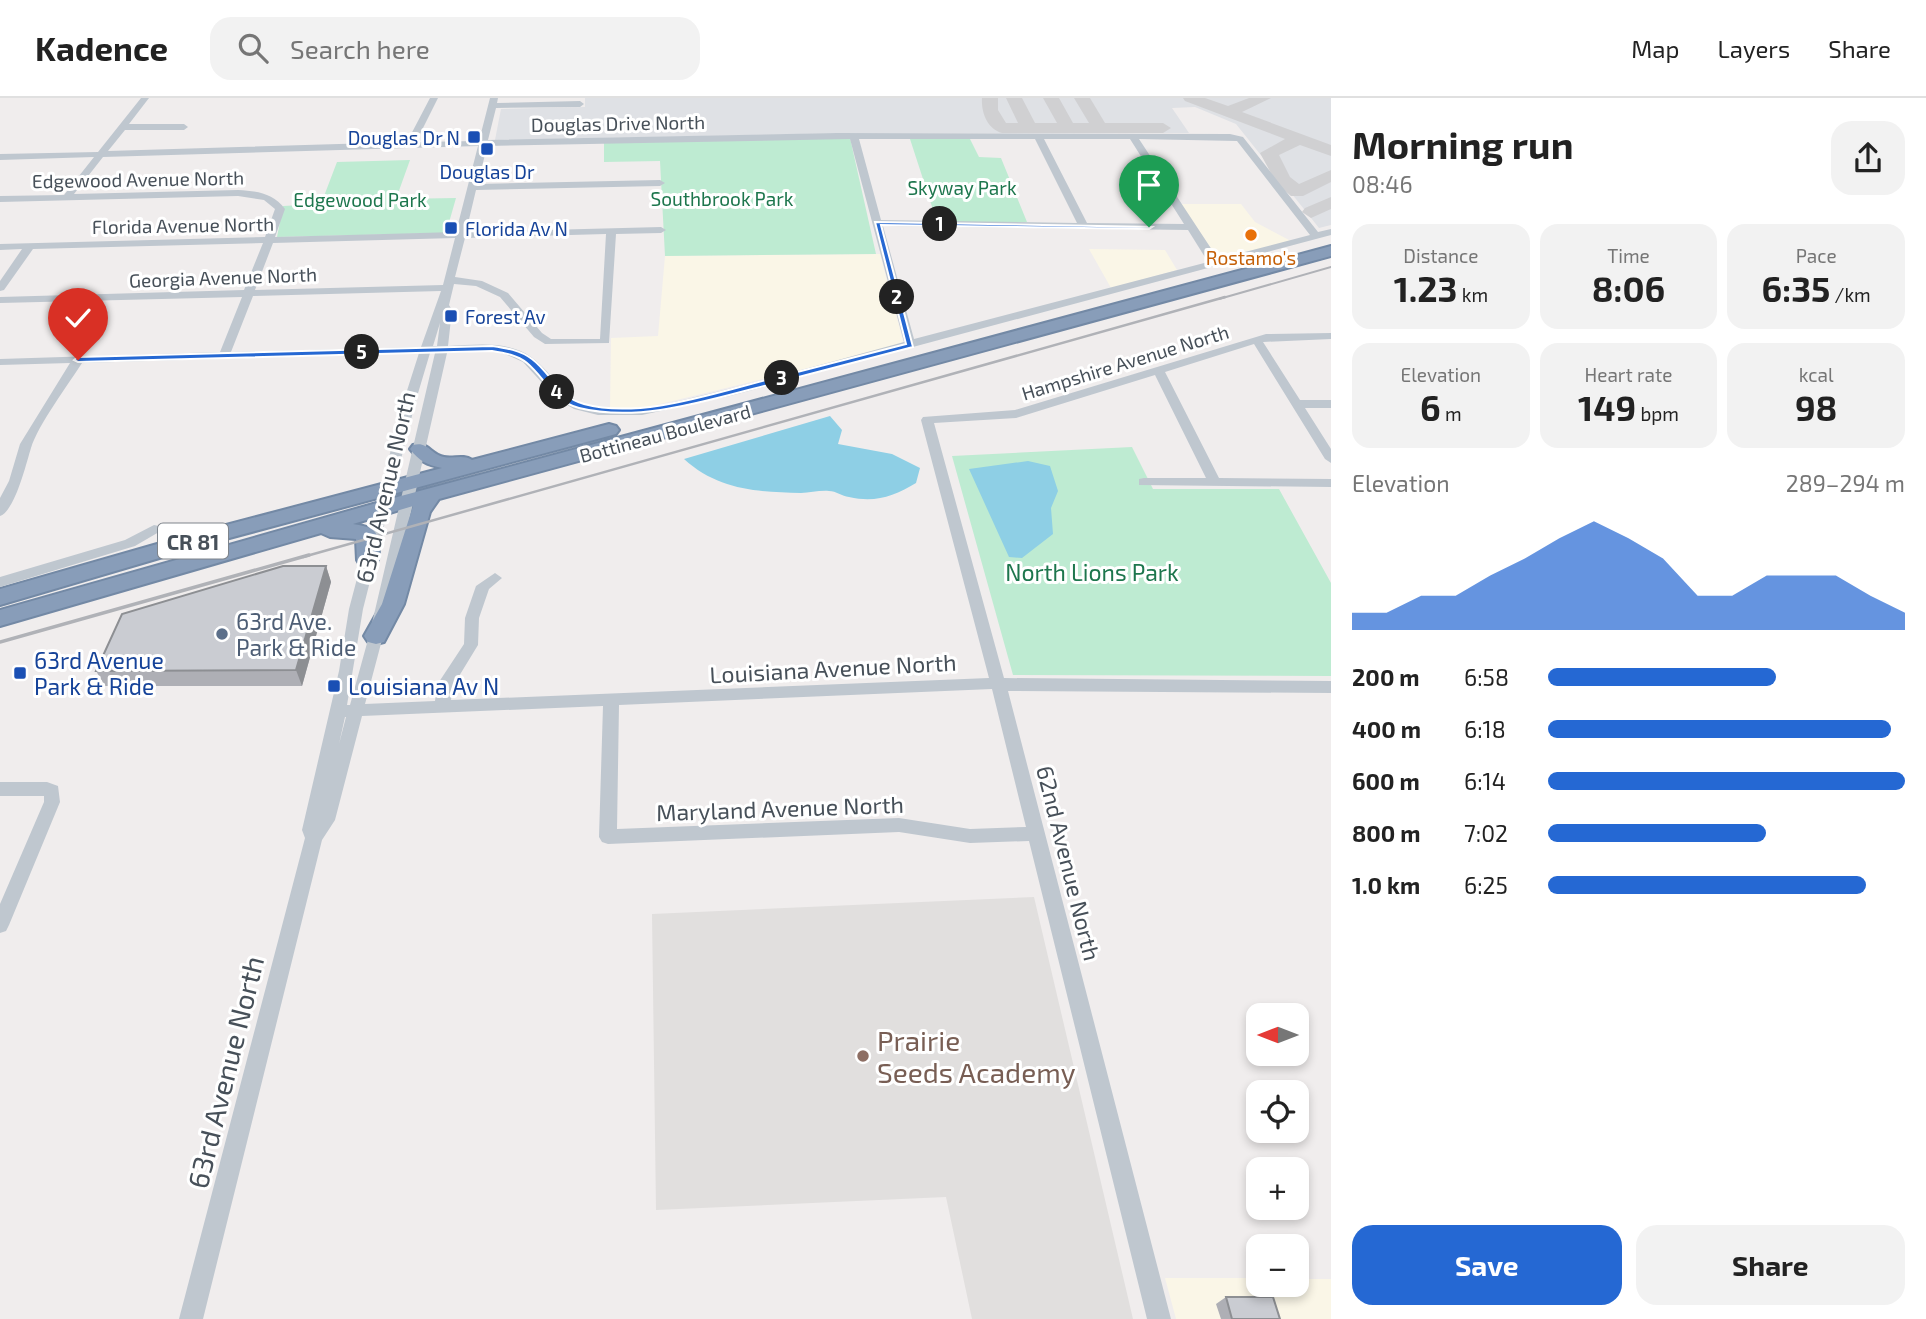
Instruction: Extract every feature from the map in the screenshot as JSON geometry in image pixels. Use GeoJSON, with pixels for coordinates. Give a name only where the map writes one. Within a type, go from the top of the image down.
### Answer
{"type":"FeatureCollection","features":[{"type":"Feature","properties":{"kind":"highway","name":"Bottineau Boulevard"},"geometry":{"type":"LineString","coordinates":[[0,597],[176,546],[410,492],[492,460],[849,372],[1324,239]]}},
{"type":"Feature","properties":{"kind":"highway","name":"Bottineau Boulevard"},"geometry":{"type":"LineString","coordinates":[[410,492],[431,496],[1331,251]]}},
{"type":"Feature","properties":{"kind":"highway"},"geometry":{"type":"LineString","coordinates":[[420,449],[425,457],[440,462],[492,460]]}},
{"type":"Feature","properties":{"kind":"highway"},"geometry":{"type":"LineString","coordinates":[[376,636],[393,604],[420,511],[431,496]]}},
{"type":"Feature","properties":{"kind":"highway","name":"Bottineau Boulevard"},"geometry":{"type":"LineString","coordinates":[[0,618],[311,529],[384,499]]}},
{"type":"Feature","properties":{"kind":"highway"},"geometry":{"type":"LineString","coordinates":[[311,529],[352,530],[366,535],[368,560]]}},
{"type":"Feature","properties":{"kind":"street"},"geometry":{"type":"LineString","coordinates":[[67,197],[145,98]]}},
{"type":"Feature","properties":{"kind":"street"},"geometry":{"type":"LineString","coordinates":[[411,144],[434,98]]}},
{"type":"Feature","properties":{"kind":"street"},"geometry":{"type":"LineString","coordinates":[[493,102],[580,104]]}},
{"type":"Feature","properties":{"kind":"street","name":"63rd Avenue North"},"geometry":{"type":"LineString","coordinates":[[314,838],[311,830],[338,711],[356,609],[426,349],[438,311],[443,306],[493,102]]}},
{"type":"Feature","properties":{"kind":"street"},"geometry":{"type":"LineString","coordinates":[[122,127],[184,127]]}},
{"type":"Feature","properties":{"kind":"street"},"geometry":{"type":"LineString","coordinates":[[854,136],[910,345]]}},
{"type":"Feature","properties":{"kind":"street","name":"Douglas Drive North"},"geometry":{"type":"LineString","coordinates":[[0,157],[411,144],[854,136],[1236,138],[1324,239]]}},
{"type":"Feature","properties":{"kind":"street"},"geometry":{"type":"LineString","coordinates":[[1038,137],[1083,224]]}},
{"type":"Feature","properties":{"kind":"street"},"geometry":{"type":"LineString","coordinates":[[1133,137],[1212,260],[1217,263]]}},
{"type":"Feature","properties":{"kind":"street"},"geometry":{"type":"LineString","coordinates":[[472,187],[660,183]]}},
{"type":"Feature","properties":{"kind":"street","name":"Edgewood Avenue North"},"geometry":{"type":"LineString","coordinates":[[0,199],[238,193],[258,195],[273,201],[280,209],[269,240]]}},
{"type":"Feature","properties":{"kind":"street"},"geometry":{"type":"LineString","coordinates":[[877,223],[1192,227]]}},
{"type":"Feature","properties":{"kind":"street","name":"Florida Avenue North"},"geometry":{"type":"LineString","coordinates":[[0,247],[661,230]]}},
{"type":"Feature","properties":{"kind":"street","name":"Georgia Avenue North"},"geometry":{"type":"LineString","coordinates":[[0,300],[478,283],[505,295],[538,335],[549,342],[604,341],[611,231]]}},
{"type":"Feature","properties":{"kind":"street"},"geometry":{"type":"LineString","coordinates":[[0,362],[485,348],[515,353],[535,365],[552,387],[566,399],[588,409],[622,412],[726,393],[1217,263],[1324,239],[1331,232]]}},
{"type":"Feature","properties":{"kind":"street"},"geometry":{"type":"LineString","coordinates":[[224,356],[269,240]]}},
{"type":"Feature","properties":{"kind":"street"},"geometry":{"type":"LineString","coordinates":[[0,288],[30,246]]}},
{"type":"Feature","properties":{"kind":"street","name":"63rd Avenue North"},"geometry":{"type":"LineString","coordinates":[[191,1319],[314,838],[326,820],[376,636],[442,349],[447,310],[443,306]]}},
{"type":"Feature","properties":{"kind":"street","name":"Hampshire Avenue North"},"geometry":{"type":"LineString","coordinates":[[927,420],[1016,414],[1266,337],[1331,336]]}},
{"type":"Feature","properties":{"kind":"street"},"geometry":{"type":"LineString","coordinates":[[1257,341],[1331,459]]}},
{"type":"Feature","properties":{"kind":"street"},"geometry":{"type":"LineString","coordinates":[[0,512],[15,481],[26,444],[78,360]]}},
{"type":"Feature","properties":{"kind":"street"},"geometry":{"type":"LineString","coordinates":[[1158,371],[1215,483]]}},
{"type":"Feature","properties":{"kind":"street"},"geometry":{"type":"LineString","coordinates":[[1297,404],[1331,404]]}},
{"type":"Feature","properties":{"kind":"street","name":"62nd Avenue North"},"geometry":{"type":"LineString","coordinates":[[927,420],[998,683],[1159,1319]]}},
{"type":"Feature","properties":{"kind":"street"},"geometry":{"type":"LineString","coordinates":[[1144,482],[1331,484]]}},
{"type":"Feature","properties":{"kind":"street"},"geometry":{"type":"LineString","coordinates":[[0,582],[130,543],[154,529]]}},
{"type":"Feature","properties":{"kind":"street"},"geometry":{"type":"LineString","coordinates":[[442,707],[445,684],[471,645],[472,618],[483,586],[495,578]]}},
{"type":"Feature","properties":{"kind":"street","name":"Louisiana Avenue North"},"geometry":{"type":"LineString","coordinates":[[338,711],[998,683],[1014,686],[1331,687]]}},
{"type":"Feature","properties":{"kind":"street","name":"Maryland Avenue North"},"geometry":{"type":"LineString","coordinates":[[611,701],[608,837],[899,825],[970,836],[1036,834]]}},
{"type":"Feature","properties":{"kind":"street"},"geometry":{"type":"LineString","coordinates":[[0,789],[52,791],[52,802],[0,925]]}},
{"type":"Feature","properties":{"kind":"shaded area"},"geometry":{"type":"Polygon","coordinates":[[[585,98],[1331,98],[1331,225],[1319,228],[1236,124],[1195,107],[1172,108],[1189,133],[846,133],[495,140],[501,109],[585,107],[585,98]]]}},
{"type":"Feature","properties":{"kind":"shaded area"},"geometry":{"type":"Polygon","coordinates":[[[1181,204],[1241,204],[1255,222],[1291,241],[1226,257],[1216,256],[1181,204]]]}},
{"type":"Feature","properties":{"kind":"shaded area"},"geometry":{"type":"Polygon","coordinates":[[[1089,249],[1165,250],[1177,270],[1111,288],[1089,249]]]}},
{"type":"Feature","properties":{"kind":"shaded area"},"geometry":{"type":"Polygon","coordinates":[[[880,254],[903,341],[899,346],[648,407],[610,410],[611,338],[658,336],[665,256],[880,254]]]}},
{"type":"Feature","properties":{"kind":"shaded area","name":"Prairie Seeds Academy"},"geometry":{"type":"Polygon","coordinates":[[[1034,897],[1133,1319],[972,1319],[946,1197],[656,1210],[652,914],[1034,897]]]}},
{"type":"Feature","properties":{"kind":"shaded area"},"geometry":{"type":"Polygon","coordinates":[[[1165,1278],[1246,1278],[1246,1297],[1309,1297],[1309,1279],[1331,1279],[1331,1319],[1176,1319],[1165,1278]]]}},
{"type":"Feature","properties":{"kind":"green space","name":"Southbrook Park"},"geometry":{"type":"Polygon","coordinates":[[[850,138],[876,254],[665,256],[660,161],[604,162],[604,143],[850,138]]]}},
{"type":"Feature","properties":{"kind":"green space","name":"Skyway Park"},"geometry":{"type":"Polygon","coordinates":[[[910,139],[970,139],[979,157],[1001,158],[1027,222],[937,222],[910,139]]]}},
{"type":"Feature","properties":{"kind":"green space","name":"Edgewood Park"},"geometry":{"type":"Polygon","coordinates":[[[410,160],[396,199],[456,198],[446,233],[277,237],[283,206],[321,204],[337,162],[410,160]]]}},
{"type":"Feature","properties":{"kind":"green space","name":"North Lions Park"},"geometry":{"type":"Polygon","coordinates":[[[1132,447],[1153,489],[1279,489],[1331,583],[1331,676],[1013,675],[952,456],[1132,447]]]}},
{"type":"Feature","properties":{"kind":"water"},"geometry":{"type":"Polygon","coordinates":[[[830,416],[842,430],[838,444],[892,454],[920,468],[916,483],[900,492],[876,499],[849,497],[829,491],[769,492],[724,483],[684,459],[830,416]]]}},
{"type":"Feature","properties":{"kind":"water"},"geometry":{"type":"Polygon","coordinates":[[[1028,461],[1050,466],[1058,491],[1051,508],[1053,534],[1022,558],[1009,557],[969,469],[1028,461]]]}},
{"type":"Feature","properties":{"kind":"building","name":"63rd Ave. Park & Ride"},"geometry":{"type":"Polygon","coordinates":[[[283,566],[326,566],[296,670],[96,671],[122,614],[283,566]]]}},
{"type":"Feature","properties":{"kind":"building"},"geometry":{"type":"Polygon","coordinates":[[[1226,1297],[1273,1297],[1280,1319],[1232,1319],[1226,1297]]]}},
{"type":"Feature","properties":{"kind":"taxiway"},"geometry":{"type":"LineString","coordinates":[[990,98],[992,114],[1002,128],[1029,128]]}},
{"type":"Feature","properties":{"kind":"taxiway"},"geometry":{"type":"LineString","coordinates":[[1014,98],[1029,128]]}},
{"type":"Feature","properties":{"kind":"taxiway"},"geometry":{"type":"LineString","coordinates":[[1051,98],[1068,128]]}},
{"type":"Feature","properties":{"kind":"taxiway"},"geometry":{"type":"LineString","coordinates":[[1082,98],[1100,128]]}},
{"type":"Feature","properties":{"kind":"taxiway"},"geometry":{"type":"LineString","coordinates":[[1191,98],[1331,151]]}},
{"type":"Feature","properties":{"kind":"taxiway"},"geometry":{"type":"LineString","coordinates":[[1228,112],[1263,98]]}},
{"type":"Feature","properties":{"kind":"taxiway"},"geometry":{"type":"LineString","coordinates":[[1029,128],[1068,128]]}},
{"type":"Feature","properties":{"kind":"taxiway"},"geometry":{"type":"LineString","coordinates":[[1068,128],[1100,128]]}},
{"type":"Feature","properties":{"kind":"taxiway"},"geometry":{"type":"LineString","coordinates":[[1100,128],[1163,128]]}},
{"type":"Feature","properties":{"kind":"taxiway"},"geometry":{"type":"LineString","coordinates":[[1299,139],[1269,153],[1283,180],[1297,192],[1331,175]]}},
{"type":"Feature","properties":{"kind":"taxiway"},"geometry":{"type":"LineString","coordinates":[[1311,212],[1331,202]]}},
{"type":"Feature","properties":{"kind":"railway"},"geometry":{"type":"LineString","coordinates":[[1219,299],[1331,267]]}},
{"type":"Feature","properties":{"kind":"railway"},"geometry":{"type":"LineString","coordinates":[[303,557],[1225,297]]}},
{"type":"Feature","properties":{"kind":"railway"},"geometry":{"type":"LineString","coordinates":[[0,642],[309,555]]}},
{"type":"Feature","properties":{"kind":"place","name":"Douglas Dr N"},"geometry":{"type":"Point","coordinates":[474,137]}},
{"type":"Feature","properties":{"kind":"place","name":"Douglas Dr"},"geometry":{"type":"Point","coordinates":[487,149]}},
{"type":"Feature","properties":{"kind":"place","name":"Florida Av N"},"geometry":{"type":"Point","coordinates":[451,228]}},
{"type":"Feature","properties":{"kind":"place","name":"Rostamo's"},"geometry":{"type":"Point","coordinates":[1251,235]}},
{"type":"Feature","properties":{"kind":"place","name":"Forest Av"},"geometry":{"type":"Point","coordinates":[451,316]}},
{"type":"Feature","properties":{"kind":"place","name":"63rd Ave. Park & Ride"},"geometry":{"type":"Point","coordinates":[222,634]}},
{"type":"Feature","properties":{"kind":"place","name":"63rd Avenue Park & Ride"},"geometry":{"type":"Point","coordinates":[20,673]}},
{"type":"Feature","properties":{"kind":"place","name":"Louisiana Av N"},"geometry":{"type":"Point","coordinates":[334,686]}},
{"type":"Feature","properties":{"kind":"place","name":"Prairie Seeds Academy"},"geometry":{"type":"Point","coordinates":[863,1056]}},
{"type":"Feature","properties":{"kind":"route"},"geometry":{"type":"LineString","coordinates":[[78,360],[492,348],[515,353],[530,361],[552,387],[578,405],[611,412],[639,411],[726,393],[910,345],[877,223],[1149,227]]}}]}
